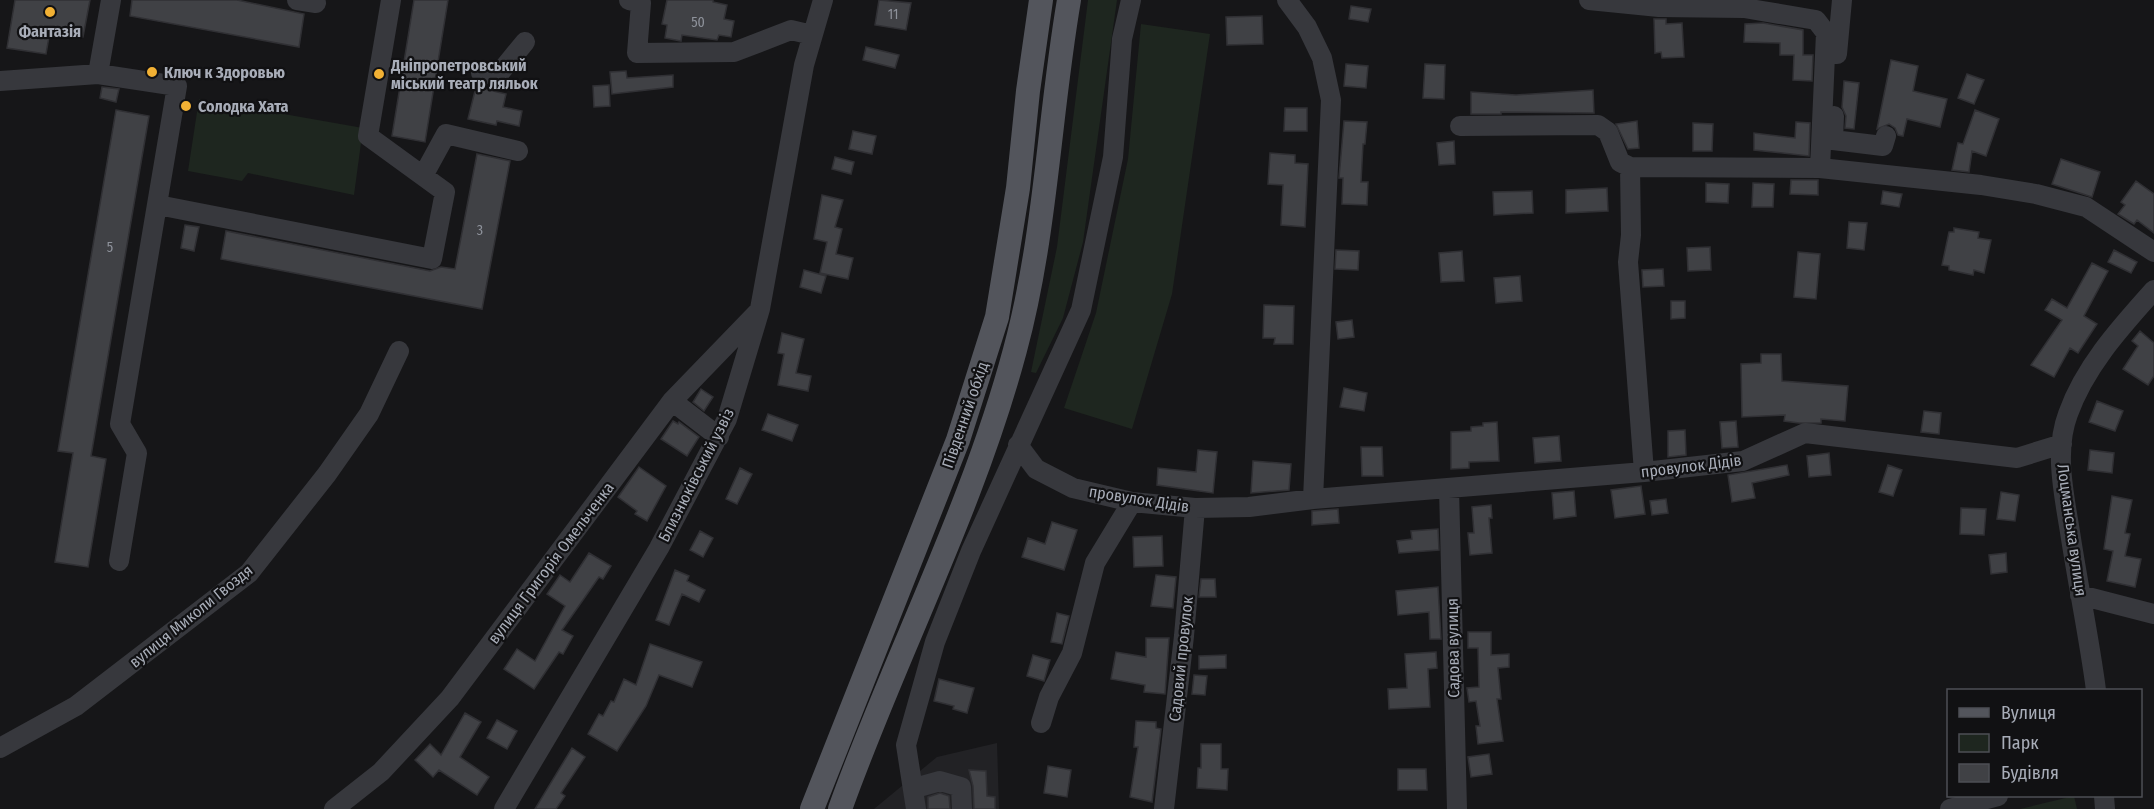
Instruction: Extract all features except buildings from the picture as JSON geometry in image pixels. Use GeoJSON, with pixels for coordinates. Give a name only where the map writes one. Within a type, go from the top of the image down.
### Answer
{"type":"FeatureCollection","features":[{"type":"Feature","properties":{"kind":"main road","name":"Південний обхід"},"geometry":{"type":"LineString","coordinates":[[812,809],[958,440],[997,316],[1018,188],[1028,91],[1041,0]]}},
{"type":"Feature","properties":{"kind":"main road","name":"Південний обхід"},"geometry":{"type":"LineString","coordinates":[[840,809],[984,449],[1016,350],[1031,281],[1043,207],[1054,97],[1069,0]]}},
{"type":"Feature","properties":{"kind":"street"},"geometry":{"type":"LineString","coordinates":[[98,74],[111,0]]}},
{"type":"Feature","properties":{"kind":"street"},"geometry":{"type":"LineString","coordinates":[[158,205],[432,260],[445,192],[368,136],[391,0]]}},
{"type":"Feature","properties":{"kind":"street"},"geometry":{"type":"LineString","coordinates":[[629,0],[641,3],[637,53],[734,52],[791,30],[813,35]]}},
{"type":"Feature","properties":{"kind":"street","name":"Близнюківський узвіз"},"geometry":{"type":"LineString","coordinates":[[504,809],[606,641],[719,437],[739,386],[760,309],[804,65],[824,0]]}},
{"type":"Feature","properties":{"kind":"street"},"geometry":{"type":"LineString","coordinates":[[916,809],[915,788],[906,745],[935,642],[971,551],[1081,310],[1113,157],[1122,39],[1131,0]]}},
{"type":"Feature","properties":{"kind":"street"},"geometry":{"type":"LineString","coordinates":[[1287,0],[1307,27],[1322,58],[1331,100],[1313,499]]}},
{"type":"Feature","properties":{"kind":"street"},"geometry":{"type":"LineString","coordinates":[[1304,0],[1307,27]]}},
{"type":"Feature","properties":{"kind":"street"},"geometry":{"type":"LineString","coordinates":[[1589,0],[1659,7],[1744,8],[1815,20],[1826,33],[1820,168]]}},
{"type":"Feature","properties":{"kind":"street"},"geometry":{"type":"LineString","coordinates":[[1840,171],[1833,140],[1842,0]]}},
{"type":"Feature","properties":{"kind":"street"},"geometry":{"type":"LineString","coordinates":[[481,73],[498,75],[525,42]]}},
{"type":"Feature","properties":{"kind":"street"},"geometry":{"type":"LineString","coordinates":[[0,81],[98,74],[177,86],[120,424],[137,453],[119,561]]}},
{"type":"Feature","properties":{"kind":"street"},"geometry":{"type":"LineString","coordinates":[[1460,126],[1598,124],[1608,132],[1620,162],[1630,167],[1820,168],[1981,184],[2036,194],[2086,207],[2154,252]]}},
{"type":"Feature","properties":{"kind":"street"},"geometry":{"type":"LineString","coordinates":[[423,176],[446,134],[519,151]]}},
{"type":"Feature","properties":{"kind":"street"},"geometry":{"type":"LineString","coordinates":[[1833,140],[1882,146],[1886,136]]}},
{"type":"Feature","properties":{"kind":"street"},"geometry":{"type":"LineString","coordinates":[[1630,167],[1631,235],[1628,262],[1644,472]]}},
{"type":"Feature","properties":{"kind":"street","name":"Лоцманська вулиця"},"geometry":{"type":"LineString","coordinates":[[2096,689],[2065,496],[2062,444],[2068,414],[2085,379],[2106,346],[2154,290]]}},
{"type":"Feature","properties":{"kind":"street","name":"вулиця Григорія Омельченка"},"geometry":{"type":"LineString","coordinates":[[334,809],[381,772],[450,698],[672,401],[760,309]]}},
{"type":"Feature","properties":{"kind":"street","name":"вулиця Миколи Гвоздя"},"geometry":{"type":"LineString","coordinates":[[0,748],[76,706],[249,573],[327,474],[369,414],[399,351]]}},
{"type":"Feature","properties":{"kind":"street"},"geometry":{"type":"LineString","coordinates":[[672,401],[719,437]]}},
{"type":"Feature","properties":{"kind":"street","name":"провулок Дідів"},"geometry":{"type":"LineString","coordinates":[[1018,445],[1036,469],[1073,488],[1132,502],[1194,508],[1248,507],[1313,499],[1644,472],[1743,461],[1805,433],[2017,458],[2062,444]]}},
{"type":"Feature","properties":{"kind":"street","name":"Садова вулиця"},"geometry":{"type":"LineString","coordinates":[[1449,488],[1457,809]]}},
{"type":"Feature","properties":{"kind":"street"},"geometry":{"type":"LineString","coordinates":[[1041,723],[1049,697],[1072,653],[1095,563],[1132,502]]}},
{"type":"Feature","properties":{"kind":"street","name":"Садовий провулок"},"geometry":{"type":"LineString","coordinates":[[1164,809],[1184,636],[1194,508]]}},
{"type":"Feature","properties":{"kind":"street"},"geometry":{"type":"LineString","coordinates":[[2080,594],[2154,614]]}},
{"type":"Feature","properties":{"kind":"street"},"geometry":{"type":"LineString","coordinates":[[915,788],[940,781],[961,787],[962,809]]}},
{"type":"Feature","properties":{"kind":"street"},"geometry":{"type":"LineString","coordinates":[[1950,809],[1991,797]]}},
{"type":"Feature","properties":{"kind":"shaded area"},"geometry":{"type":"Polygon","coordinates":[[[997,743],[999,809],[874,809],[937,757],[997,743]]]}},
{"type":"Feature","properties":{"kind":"green space"},"geometry":{"type":"Polygon","coordinates":[[[1088,0],[1117,0],[1083,242],[1063,318],[1036,373],[1031,372],[1057,247],[1088,0]]]}},
{"type":"Feature","properties":{"kind":"green space"},"geometry":{"type":"Polygon","coordinates":[[[1141,24],[1210,34],[1172,294],[1132,429],[1064,408],[1096,313],[1128,159],[1141,24]]]}},
{"type":"Feature","properties":{"kind":"green space"},"geometry":{"type":"Polygon","coordinates":[[[199,99],[363,128],[354,195],[248,173],[242,181],[188,171],[199,99]]]}},
{"type":"Feature","properties":{"kind":"green space"},"geometry":{"type":"Polygon","coordinates":[[[2074,797],[2077,809],[2020,809],[2074,797]]]}},
{"type":"Feature","properties":{"kind":"place","name":"Фантазія"},"geometry":{"type":"Point","coordinates":[50,12]}},
{"type":"Feature","properties":{"kind":"place","name":"Ключ к Здоровью"},"geometry":{"type":"Point","coordinates":[152,72]}},
{"type":"Feature","properties":{"kind":"place","name":"Дніпропетровський міський театр ляльок"},"geometry":{"type":"Point","coordinates":[379,74]}},
{"type":"Feature","properties":{"kind":"place","name":"Солодка Хата"},"geometry":{"type":"Point","coordinates":[186,106]}}]}
